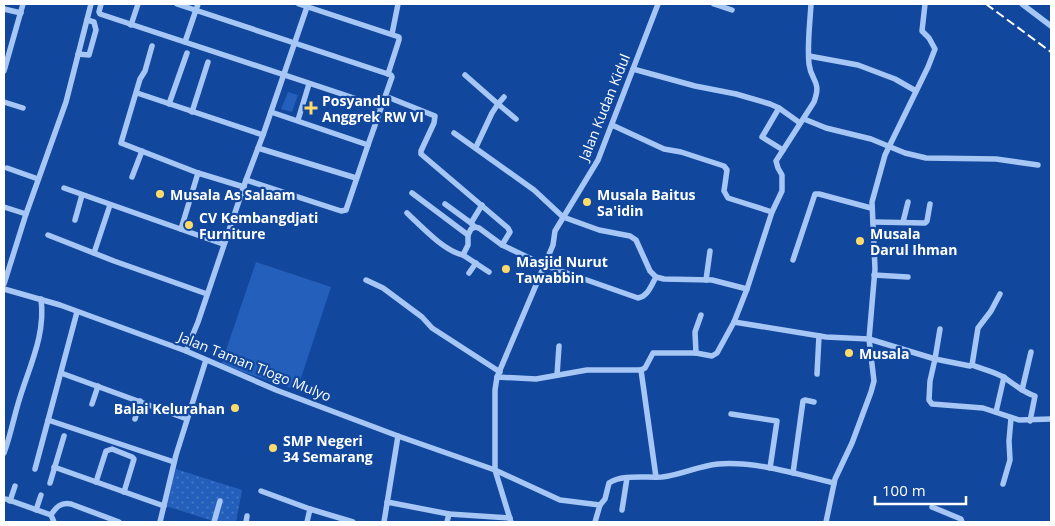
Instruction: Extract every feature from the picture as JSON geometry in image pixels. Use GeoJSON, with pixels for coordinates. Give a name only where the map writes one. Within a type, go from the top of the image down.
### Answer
{"type":"FeatureCollection","features":[{"type":"Feature","properties":{"kind":"street"},"geometry":{"type":"LineString","coordinates":[[4,71],[23,4]]}},
{"type":"Feature","properties":{"kind":"street"},"geometry":{"type":"LineString","coordinates":[[4,284],[81,55],[91,4]]}},
{"type":"Feature","properties":{"kind":"street"},"geometry":{"type":"LineString","coordinates":[[101,4],[100,14],[381,107]]}},
{"type":"Feature","properties":{"kind":"street"},"geometry":{"type":"LineString","coordinates":[[131,24],[138,4]]}},
{"type":"Feature","properties":{"kind":"street"},"geometry":{"type":"LineString","coordinates":[[177,4],[197,7],[392,77],[346,210],[341,211],[246,180]]}},
{"type":"Feature","properties":{"kind":"street"},"geometry":{"type":"LineString","coordinates":[[300,4],[392,34],[399,40],[388,74]]}},
{"type":"Feature","properties":{"kind":"street"},"geometry":{"type":"LineString","coordinates":[[392,34],[398,4]]}},
{"type":"Feature","properties":{"kind":"street","name":"Jalan Kudan Kidul"},"geometry":{"type":"LineString","coordinates":[[511,520],[495,470],[494,404],[498,374],[553,245],[555,231],[594,169],[658,4]]}},
{"type":"Feature","properties":{"kind":"street"},"geometry":{"type":"LineString","coordinates":[[714,4],[732,10]]}},
{"type":"Feature","properties":{"kind":"street"},"geometry":{"type":"LineString","coordinates":[[366,280],[383,288],[422,317],[432,328],[498,374],[536,379],[587,370],[641,370],[645,368],[652,353],[696,353],[712,356],[717,353],[734,322],[747,289],[772,212],[783,186],[782,175],[776,161],[814,102],[818,90],[810,67],[809,56],[811,4]]}},
{"type":"Feature","properties":{"kind":"street"},"geometry":{"type":"LineString","coordinates":[[826,522],[834,483],[852,443],[871,392],[874,374],[869,339],[874,275],[871,208],[885,155],[935,49],[929,38],[922,31],[925,4]]}},
{"type":"Feature","properties":{"kind":"street"},"geometry":{"type":"LineString","coordinates":[[1022,4],[1051,26]]}},
{"type":"Feature","properties":{"kind":"street"},"geometry":{"type":"LineString","coordinates":[[186,351],[263,136],[307,5]]}},
{"type":"Feature","properties":{"kind":"street"},"geometry":{"type":"LineString","coordinates":[[185,42],[197,7]]}},
{"type":"Feature","properties":{"kind":"street"},"geometry":{"type":"LineString","coordinates":[[4,9],[21,13]]}},
{"type":"Feature","properties":{"kind":"street"},"geometry":{"type":"LineString","coordinates":[[81,55],[90,54],[96,30],[96,24],[89,20]]}},
{"type":"Feature","properties":{"kind":"street"},"geometry":{"type":"LineString","coordinates":[[152,46],[121,143],[244,187]]}},
{"type":"Feature","properties":{"kind":"street"},"geometry":{"type":"LineString","coordinates":[[169,104],[187,52]]}},
{"type":"Feature","properties":{"kind":"street"},"geometry":{"type":"LineString","coordinates":[[809,56],[858,65],[896,79],[916,91]]}},
{"type":"Feature","properties":{"kind":"street"},"geometry":{"type":"LineString","coordinates":[[192,112],[208,62]]}},
{"type":"Feature","properties":{"kind":"street"},"geometry":{"type":"LineString","coordinates":[[634,69],[770,104],[802,121],[871,139],[905,153],[926,158],[996,159],[1038,165]]}},
{"type":"Feature","properties":{"kind":"street"},"geometry":{"type":"LineString","coordinates":[[466,75],[516,119]]}},
{"type":"Feature","properties":{"kind":"street"},"geometry":{"type":"LineString","coordinates":[[298,120],[309,84]]}},
{"type":"Feature","properties":{"kind":"street"},"geometry":{"type":"LineString","coordinates":[[137,93],[263,136]]}},
{"type":"Feature","properties":{"kind":"street"},"geometry":{"type":"LineString","coordinates":[[476,147],[492,113],[504,97]]}},
{"type":"Feature","properties":{"kind":"street"},"geometry":{"type":"LineString","coordinates":[[390,98],[434,115],[434,123],[421,151],[422,155],[454,180],[510,230],[502,245]]}},
{"type":"Feature","properties":{"kind":"street"},"geometry":{"type":"LineString","coordinates":[[4,102],[23,108]]}},
{"type":"Feature","properties":{"kind":"street"},"geometry":{"type":"LineString","coordinates":[[779,108],[762,138],[783,150]]}},
{"type":"Feature","properties":{"kind":"street"},"geometry":{"type":"LineString","coordinates":[[271,112],[368,146]]}},
{"type":"Feature","properties":{"kind":"street"},"geometry":{"type":"LineString","coordinates":[[612,124],[664,149],[681,152],[724,166],[727,170],[724,191],[728,198],[772,212]]}},
{"type":"Feature","properties":{"kind":"street"},"geometry":{"type":"LineString","coordinates":[[454,133],[534,190],[563,217],[599,230],[630,236],[636,240],[650,271],[656,277],[664,279],[706,280],[747,289]]}},
{"type":"Feature","properties":{"kind":"street"},"geometry":{"type":"LineString","coordinates":[[258,148],[356,178]]}},
{"type":"Feature","properties":{"kind":"street"},"geometry":{"type":"LineString","coordinates":[[132,177],[142,151]]}},
{"type":"Feature","properties":{"kind":"street"},"geometry":{"type":"LineString","coordinates":[[7,168],[38,180]]}},
{"type":"Feature","properties":{"kind":"street"},"geometry":{"type":"LineString","coordinates":[[182,230],[198,172]]}},
{"type":"Feature","properties":{"kind":"street"},"geometry":{"type":"LineString","coordinates":[[64,188],[224,244]]}},
{"type":"Feature","properties":{"kind":"street"},"geometry":{"type":"LineString","coordinates":[[412,193],[468,235]]}},
{"type":"Feature","properties":{"kind":"street"},"geometry":{"type":"LineString","coordinates":[[793,260],[815,194],[871,208]]}},
{"type":"Feature","properties":{"kind":"street"},"geometry":{"type":"LineString","coordinates":[[75,220],[82,195]]}},
{"type":"Feature","properties":{"kind":"street"},"geometry":{"type":"LineString","coordinates":[[903,222],[908,202]]}},
{"type":"Feature","properties":{"kind":"street"},"geometry":{"type":"LineString","coordinates":[[446,204],[502,245],[544,265],[638,298],[646,295],[656,277]]}},
{"type":"Feature","properties":{"kind":"street"},"geometry":{"type":"LineString","coordinates":[[873,222],[925,223],[930,204]]}},
{"type":"Feature","properties":{"kind":"street"},"geometry":{"type":"LineString","coordinates":[[94,253],[110,205]]}},
{"type":"Feature","properties":{"kind":"street"},"geometry":{"type":"LineString","coordinates":[[463,255],[468,245],[470,229],[482,205]]}},
{"type":"Feature","properties":{"kind":"street"},"geometry":{"type":"LineString","coordinates":[[4,206],[26,214]]}},
{"type":"Feature","properties":{"kind":"street"},"geometry":{"type":"LineString","coordinates":[[407,213],[449,250],[463,255],[489,272]]}},
{"type":"Feature","properties":{"kind":"street"},"geometry":{"type":"LineString","coordinates":[[48,235],[207,294]]}},
{"type":"Feature","properties":{"kind":"street"},"geometry":{"type":"LineString","coordinates":[[706,280],[710,251]]}},
{"type":"Feature","properties":{"kind":"street"},"geometry":{"type":"LineString","coordinates":[[469,273],[476,263]]}},
{"type":"Feature","properties":{"kind":"street"},"geometry":{"type":"LineString","coordinates":[[874,275],[908,277]]}},
{"type":"Feature","properties":{"kind":"street","name":"Jalan Taman Tlogo Mulyo"},"geometry":{"type":"LineString","coordinates":[[4,289],[41,299],[186,351],[276,390],[495,470],[560,500],[600,505]]}},
{"type":"Feature","properties":{"kind":"street"},"geometry":{"type":"LineString","coordinates":[[972,365],[978,328],[991,311],[1000,294]]}},
{"type":"Feature","properties":{"kind":"street"},"geometry":{"type":"LineString","coordinates":[[4,453],[36,350],[42,312],[41,299]]}},
{"type":"Feature","properties":{"kind":"street"},"geometry":{"type":"LineString","coordinates":[[35,470],[77,312]]}},
{"type":"Feature","properties":{"kind":"street"},"geometry":{"type":"LineString","coordinates":[[696,353],[695,332],[700,315]]}},
{"type":"Feature","properties":{"kind":"street"},"geometry":{"type":"LineString","coordinates":[[734,322],[819,336],[869,339],[935,359],[972,365],[1004,377],[1024,393],[1035,396],[1036,399],[1030,420]]}},
{"type":"Feature","properties":{"kind":"street"},"geometry":{"type":"LineString","coordinates":[[940,328],[930,381],[930,402],[983,408],[1019,420],[1051,419]]}},
{"type":"Feature","properties":{"kind":"street"},"geometry":{"type":"LineString","coordinates":[[817,374],[819,336]]}},
{"type":"Feature","properties":{"kind":"street"},"geometry":{"type":"LineString","coordinates":[[557,375],[559,346]]}},
{"type":"Feature","properties":{"kind":"street"},"geometry":{"type":"LineString","coordinates":[[1022,390],[1031,352]]}},
{"type":"Feature","properties":{"kind":"street"},"geometry":{"type":"LineString","coordinates":[[160,522],[174,462],[206,360]]}},
{"type":"Feature","properties":{"kind":"street"},"geometry":{"type":"LineString","coordinates":[[641,370],[656,477]]}},
{"type":"Feature","properties":{"kind":"street"},"geometry":{"type":"LineString","coordinates":[[61,373],[187,419]]}},
{"type":"Feature","properties":{"kind":"street"},"geometry":{"type":"LineString","coordinates":[[996,412],[1004,377]]}},
{"type":"Feature","properties":{"kind":"street"},"geometry":{"type":"LineString","coordinates":[[92,404],[98,386]]}},
{"type":"Feature","properties":{"kind":"street"},"geometry":{"type":"LineString","coordinates":[[792,473],[803,402],[805,400],[814,402]]}},
{"type":"Feature","properties":{"kind":"street"},"geometry":{"type":"LineString","coordinates":[[135,419],[140,401]]}},
{"type":"Feature","properties":{"kind":"street"},"geometry":{"type":"LineString","coordinates":[[731,414],[777,421],[770,468]]}},
{"type":"Feature","properties":{"kind":"street"},"geometry":{"type":"LineString","coordinates":[[1003,484],[1010,460],[1011,418]]}},
{"type":"Feature","properties":{"kind":"street"},"geometry":{"type":"LineString","coordinates":[[48,420],[174,462]]}},
{"type":"Feature","properties":{"kind":"street"},"geometry":{"type":"LineString","coordinates":[[50,484],[64,436]]}},
{"type":"Feature","properties":{"kind":"street"},"geometry":{"type":"LineString","coordinates":[[384,522],[398,436]]}},
{"type":"Feature","properties":{"kind":"street"},"geometry":{"type":"LineString","coordinates":[[96,482],[106,451],[112,449],[134,459],[124,492]]}},
{"type":"Feature","properties":{"kind":"street"},"geometry":{"type":"LineString","coordinates":[[595,522],[600,505],[605,499],[609,483],[618,478],[663,477],[719,464],[770,468],[834,483]]}},
{"type":"Feature","properties":{"kind":"street"},"geometry":{"type":"LineString","coordinates":[[54,468],[164,506]]}},
{"type":"Feature","properties":{"kind":"street"},"geometry":{"type":"LineString","coordinates":[[622,510],[627,478]]}},
{"type":"Feature","properties":{"kind":"street"},"geometry":{"type":"LineString","coordinates":[[15,486],[8,500],[51,516],[54,522]]}},
{"type":"Feature","properties":{"kind":"street"},"geometry":{"type":"LineString","coordinates":[[260,491],[353,522]]}},
{"type":"Feature","properties":{"kind":"street"},"geometry":{"type":"LineString","coordinates":[[36,510],[41,495]]}},
{"type":"Feature","properties":{"kind":"street"},"geometry":{"type":"LineString","coordinates":[[214,522],[220,501]]}},
{"type":"Feature","properties":{"kind":"street"},"geometry":{"type":"LineString","coordinates":[[386,502],[449,514],[511,520]]}},
{"type":"Feature","properties":{"kind":"street"},"geometry":{"type":"LineString","coordinates":[[51,516],[55,508],[65,503],[119,522]]}},
{"type":"Feature","properties":{"kind":"street"},"geometry":{"type":"LineString","coordinates":[[932,507],[961,519],[962,522]]}},
{"type":"Feature","properties":{"kind":"street"},"geometry":{"type":"LineString","coordinates":[[307,522],[310,509]]}},
{"type":"Feature","properties":{"kind":"street"},"geometry":{"type":"LineString","coordinates":[[447,522],[449,514]]}},
{"type":"Feature","properties":{"kind":"shaded area"},"geometry":{"type":"Polygon","coordinates":[[[288,92],[298,95],[292,112],[281,109],[288,92]]]}},
{"type":"Feature","properties":{"kind":"shaded area"},"geometry":{"type":"Polygon","coordinates":[[[256,262],[331,287],[297,390],[221,365],[256,262]]]}},
{"type":"Feature","properties":{"kind":"shaded area"},"geometry":{"type":"Polygon","coordinates":[[[176,469],[242,490],[236,522],[216,522],[166,506],[176,469]]]}},
{"type":"Feature","properties":{"kind":"railway"},"geometry":{"type":"LineString","coordinates":[[986,4],[1051,52]]}},
{"type":"Feature","properties":{"kind":"place","name":"Posyandu Anggrek RW VI"},"geometry":{"type":"Point","coordinates":[311,108]}},
{"type":"Feature","properties":{"kind":"place","name":"Musala As Salaam"},"geometry":{"type":"Point","coordinates":[160,194]}},
{"type":"Feature","properties":{"kind":"place","name":"Musala Baitus Sa'idin"},"geometry":{"type":"Point","coordinates":[587,202]}},
{"type":"Feature","properties":{"kind":"place","name":"CV Kembangdjati Furniture"},"geometry":{"type":"Point","coordinates":[189,225]}},
{"type":"Feature","properties":{"kind":"place","name":"Musala Darul Ihman"},"geometry":{"type":"Point","coordinates":[860,241]}},
{"type":"Feature","properties":{"kind":"place","name":"Masjid Nurut Tawabbin"},"geometry":{"type":"Point","coordinates":[506,269]}},
{"type":"Feature","properties":{"kind":"place","name":"Musala"},"geometry":{"type":"Point","coordinates":[849,353]}},
{"type":"Feature","properties":{"kind":"place","name":"Balai Kelurahan"},"geometry":{"type":"Point","coordinates":[235,408]}},
{"type":"Feature","properties":{"kind":"place","name":"SMP Negeri 34 Semarang"},"geometry":{"type":"Point","coordinates":[273,448]}}]}
